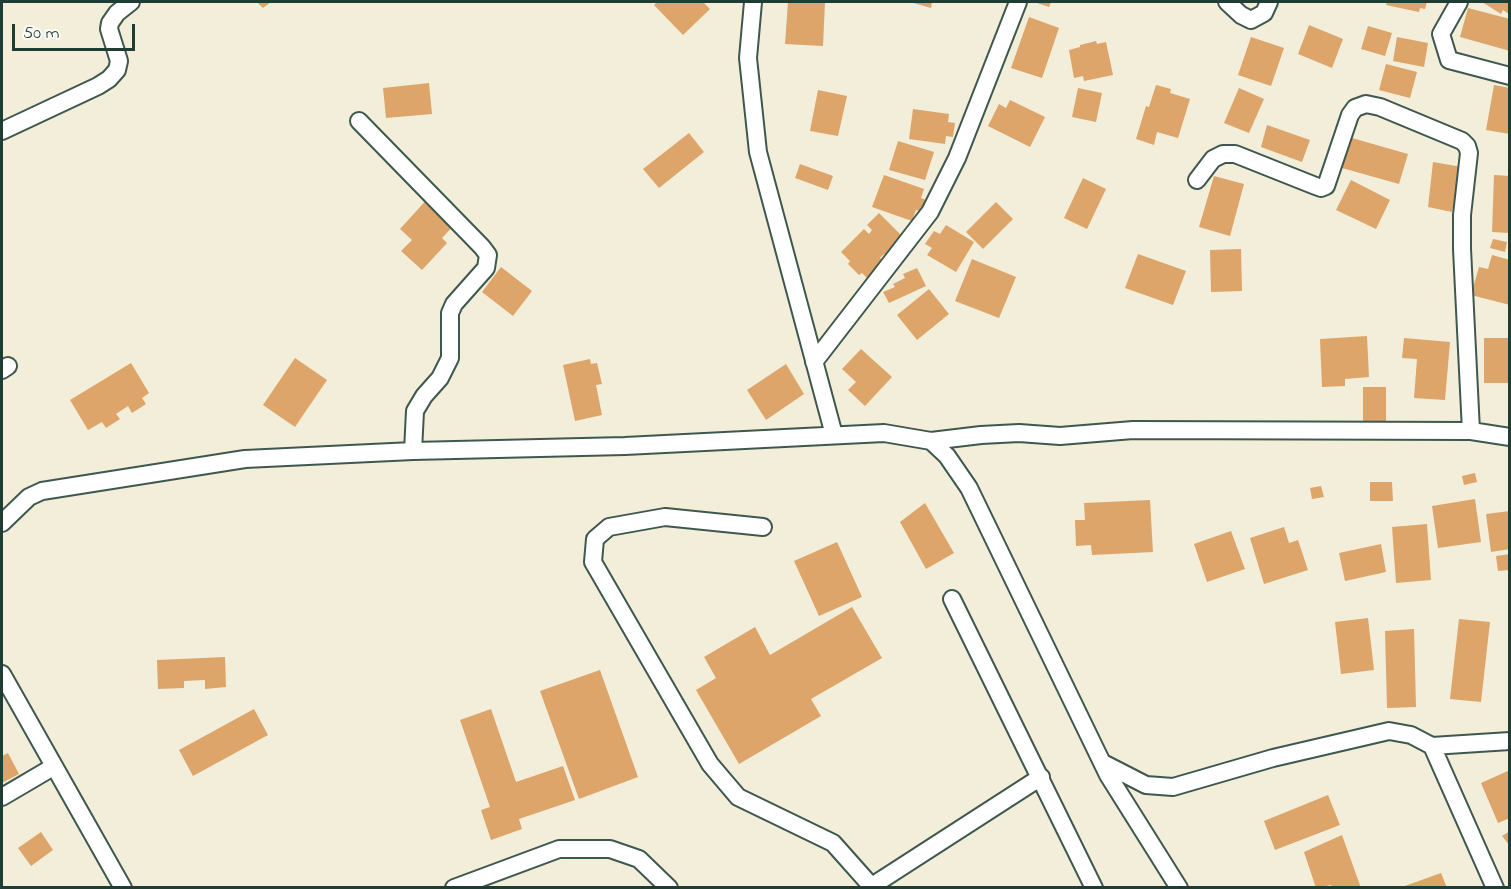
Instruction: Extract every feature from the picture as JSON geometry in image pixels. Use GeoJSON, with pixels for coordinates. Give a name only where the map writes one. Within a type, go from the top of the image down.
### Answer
{"type":"FeatureCollection","features":[{"type":"Feature","properties":{"kind":"street"},"geometry":{"type":"LineString","coordinates":[[2,131],[109,79],[117,70],[119,61],[109,29],[110,23],[117,13],[131,2]]}},
{"type":"Feature","properties":{"kind":"street"},"geometry":{"type":"LineString","coordinates":[[753,2],[748,58],[758,152],[834,435]]}},
{"type":"Feature","properties":{"kind":"street"},"geometry":{"type":"LineString","coordinates":[[814,362],[930,212],[957,158],[1018,2]]}},
{"type":"Feature","properties":{"kind":"street"},"geometry":{"type":"LineString","coordinates":[[1227,2],[1241,15],[1251,20],[1264,13],[1269,2]]}},
{"type":"Feature","properties":{"kind":"street"},"geometry":{"type":"LineString","coordinates":[[1459,2],[1441,34],[1449,60],[1509,76]]}},
{"type":"Feature","properties":{"kind":"street"},"geometry":{"type":"LineString","coordinates":[[1197,180],[1214,159],[1223,154],[1235,154],[1321,188],[1326,186],[1350,115],[1355,108],[1366,104],[1380,107],[1462,141],[1469,153],[1462,215],[1462,249],[1471,431]]}},
{"type":"Feature","properties":{"kind":"street"},"geometry":{"type":"LineString","coordinates":[[359,121],[488,255],[486,268],[454,304],[450,313],[450,358],[440,378],[415,411],[413,451]]}},
{"type":"Feature","properties":{"kind":"street"},"geometry":{"type":"LineString","coordinates":[[2,523],[29,497],[42,491],[245,459],[413,451],[625,446],[884,433],[931,441],[981,435],[1019,433],[1060,436],[1132,430],[1471,431],[1509,437]]}},
{"type":"Feature","properties":{"kind":"street"},"geometry":{"type":"LineString","coordinates":[[931,441],[947,456],[969,488],[1103,763],[1179,888]]}},
{"type":"Feature","properties":{"kind":"street"},"geometry":{"type":"LineString","coordinates":[[763,527],[664,517],[609,527],[595,539],[592,562],[710,764],[738,797],[833,843],[872,887],[1041,777]]}},
{"type":"Feature","properties":{"kind":"street"},"geometry":{"type":"LineString","coordinates":[[952,598],[1094,888]]}},
{"type":"Feature","properties":{"kind":"street"},"geometry":{"type":"LineString","coordinates":[[2,674],[123,888]]}},
{"type":"Feature","properties":{"kind":"street"},"geometry":{"type":"LineString","coordinates":[[1103,763],[1146,784],[1173,787],[1273,758],[1389,731],[1411,735],[1432,746],[1509,741]]}},
{"type":"Feature","properties":{"kind":"street"},"geometry":{"type":"LineString","coordinates":[[1432,746],[1496,888]]}},
{"type":"Feature","properties":{"kind":"street"},"geometry":{"type":"LineString","coordinates":[[2,797],[53,767]]}},
{"type":"Feature","properties":{"kind":"street"},"geometry":{"type":"LineString","coordinates":[[454,888],[559,849],[610,849],[639,860],[669,888]]}},
{"type":"Feature","properties":{"kind":"building"},"geometry":{"type":"Polygon","coordinates":[[[257,2],[271,2],[263,8],[257,2]]]}},
{"type":"Feature","properties":{"kind":"building"},"geometry":{"type":"Polygon","coordinates":[[[657,2],[703,2],[710,9],[683,35],[654,5],[657,2]]]}},
{"type":"Feature","properties":{"kind":"building"},"geometry":{"type":"Polygon","coordinates":[[[788,2],[825,2],[823,46],[785,44],[788,2]]]}},
{"type":"Feature","properties":{"kind":"building"},"geometry":{"type":"Polygon","coordinates":[[[910,2],[932,2],[931,8],[910,2]]]}},
{"type":"Feature","properties":{"kind":"building"},"geometry":{"type":"Polygon","coordinates":[[[1034,2],[1051,2],[1049,7],[1034,2]]]}},
{"type":"Feature","properties":{"kind":"building"},"geometry":{"type":"Polygon","coordinates":[[[1387,2],[1427,2],[1425,9],[1420,8],[1419,12],[1386,5],[1387,2]]]}},
{"type":"Feature","properties":{"kind":"building"},"geometry":{"type":"Polygon","coordinates":[[[1482,2],[1510,2],[1510,15],[1503,10],[1501,14],[1482,2]]]}},
{"type":"Feature","properties":{"kind":"building"},"geometry":{"type":"Polygon","coordinates":[[[1468,8],[1510,19],[1510,51],[1460,37],[1468,8]]]}},
{"type":"Feature","properties":{"kind":"building"},"geometry":{"type":"Polygon","coordinates":[[[1029,17],[1059,28],[1042,78],[1011,68],[1029,17]]]}},
{"type":"Feature","properties":{"kind":"building"},"geometry":{"type":"Polygon","coordinates":[[[1309,25],[1343,39],[1332,68],[1298,54],[1309,25]]]}},
{"type":"Feature","properties":{"kind":"building"},"geometry":{"type":"Polygon","coordinates":[[[1368,26],[1392,33],[1385,56],[1361,49],[1368,26]]]}},
{"type":"Feature","properties":{"kind":"building"},"geometry":{"type":"Polygon","coordinates":[[[1251,37],[1284,48],[1271,86],[1238,75],[1251,37]]]}},
{"type":"Feature","properties":{"kind":"building"},"geometry":{"type":"Polygon","coordinates":[[[1397,37],[1428,43],[1424,67],[1393,61],[1397,37]]]}},
{"type":"Feature","properties":{"kind":"building"},"geometry":{"type":"Polygon","coordinates":[[[1096,41],[1097,44],[1106,42],[1113,75],[1084,81],[1083,76],[1074,78],[1069,50],[1096,41]]]}},
{"type":"Feature","properties":{"kind":"building"},"geometry":{"type":"Polygon","coordinates":[[[1386,64],[1417,72],[1410,98],[1379,90],[1386,64]]]}},
{"type":"Feature","properties":{"kind":"building"},"geometry":{"type":"Polygon","coordinates":[[[429,83],[432,114],[386,118],[383,88],[429,83]]]}},
{"type":"Feature","properties":{"kind":"building"},"geometry":{"type":"Polygon","coordinates":[[[1156,85],[1171,89],[1170,93],[1190,99],[1178,138],[1157,132],[1154,145],[1136,139],[1146,106],[1149,107],[1156,85]]]}},
{"type":"Feature","properties":{"kind":"building"},"geometry":{"type":"Polygon","coordinates":[[[1494,85],[1510,88],[1510,134],[1486,130],[1494,85]]]}},
{"type":"Feature","properties":{"kind":"building"},"geometry":{"type":"Polygon","coordinates":[[[1078,88],[1102,93],[1096,122],[1072,117],[1078,88]]]}},
{"type":"Feature","properties":{"kind":"building"},"geometry":{"type":"Polygon","coordinates":[[[1239,88],[1264,99],[1249,133],[1224,123],[1239,88]]]}},
{"type":"Feature","properties":{"kind":"building"},"geometry":{"type":"Polygon","coordinates":[[[818,90],[847,96],[838,136],[810,131],[818,90]]]}},
{"type":"Feature","properties":{"kind":"building"},"geometry":{"type":"Polygon","coordinates":[[[1010,100],[1045,117],[1030,147],[988,126],[999,104],[1006,108],[1010,100]]]}},
{"type":"Feature","properties":{"kind":"building"},"geometry":{"type":"Polygon","coordinates":[[[913,109],[949,114],[948,122],[955,123],[953,137],[946,136],[945,144],[909,139],[913,109]]]}},
{"type":"Feature","properties":{"kind":"building"},"geometry":{"type":"Polygon","coordinates":[[[1267,125],[1310,140],[1302,162],[1261,147],[1267,125]]]}},
{"type":"Feature","properties":{"kind":"building"},"geometry":{"type":"Polygon","coordinates":[[[689,133],[704,152],[659,188],[643,169],[689,133]]]}},
{"type":"Feature","properties":{"kind":"building"},"geometry":{"type":"Polygon","coordinates":[[[1352,138],[1408,154],[1399,184],[1342,168],[1352,138]]]}},
{"type":"Feature","properties":{"kind":"building"},"geometry":{"type":"Polygon","coordinates":[[[898,141],[934,152],[925,180],[889,170],[898,141]]]}},
{"type":"Feature","properties":{"kind":"building"},"geometry":{"type":"Polygon","coordinates":[[[1433,162],[1462,167],[1452,212],[1428,207],[1433,162]]]}},
{"type":"Feature","properties":{"kind":"building"},"geometry":{"type":"Polygon","coordinates":[[[800,164],[833,176],[828,190],[795,178],[800,164]]]}},
{"type":"Feature","properties":{"kind":"building"},"geometry":{"type":"Polygon","coordinates":[[[884,175],[924,189],[921,198],[928,201],[924,212],[916,210],[912,221],[872,207],[884,175]]]}},
{"type":"Feature","properties":{"kind":"building"},"geometry":{"type":"Polygon","coordinates":[[[1494,175],[1510,176],[1510,233],[1492,232],[1494,175]]]}},
{"type":"Feature","properties":{"kind":"building"},"geometry":{"type":"Polygon","coordinates":[[[1214,176],[1244,184],[1230,236],[1199,227],[1214,176]]]}},
{"type":"Feature","properties":{"kind":"building"},"geometry":{"type":"Polygon","coordinates":[[[1083,178],[1106,189],[1087,229],[1064,218],[1083,178]]]}},
{"type":"Feature","properties":{"kind":"building"},"geometry":{"type":"Polygon","coordinates":[[[1351,180],[1390,200],[1376,229],[1336,210],[1351,180]]]}},
{"type":"Feature","properties":{"kind":"building"},"geometry":{"type":"Polygon","coordinates":[[[429,197],[457,222],[442,238],[447,243],[422,270],[401,251],[412,240],[400,229],[429,197]]]}},
{"type":"Feature","properties":{"kind":"building"},"geometry":{"type":"Polygon","coordinates":[[[996,202],[1013,219],[983,249],[966,232],[996,202]]]}},
{"type":"Feature","properties":{"kind":"building"},"geometry":{"type":"Polygon","coordinates":[[[879,213],[902,236],[894,244],[899,249],[889,258],[884,254],[880,258],[884,261],[867,278],[862,273],[859,275],[848,264],[850,261],[841,252],[864,229],[869,234],[872,230],[867,225],[879,213]]]}},
{"type":"Feature","properties":{"kind":"building"},"geometry":{"type":"Polygon","coordinates":[[[946,225],[974,242],[956,272],[927,255],[932,248],[925,244],[934,231],[940,234],[946,225]]]}},
{"type":"Feature","properties":{"kind":"building"},"geometry":{"type":"Polygon","coordinates":[[[1493,239],[1507,242],[1505,252],[1490,248],[1493,239]]]}},
{"type":"Feature","properties":{"kind":"building"},"geometry":{"type":"Polygon","coordinates":[[[1241,249],[1242,291],[1211,292],[1210,250],[1241,249]]]}},
{"type":"Feature","properties":{"kind":"building"},"geometry":{"type":"Polygon","coordinates":[[[1138,254],[1186,271],[1173,305],[1125,288],[1138,254]]]}},
{"type":"Feature","properties":{"kind":"building"},"geometry":{"type":"Polygon","coordinates":[[[1492,255],[1510,260],[1510,305],[1471,295],[1479,267],[1488,269],[1492,255]]]}},
{"type":"Feature","properties":{"kind":"building"},"geometry":{"type":"Polygon","coordinates":[[[972,259],[1016,277],[999,318],[955,301],[972,259]]]}},
{"type":"Feature","properties":{"kind":"building"},"geometry":{"type":"Polygon","coordinates":[[[501,267],[532,291],[513,316],[482,292],[501,267]]]}},
{"type":"Feature","properties":{"kind":"building"},"geometry":{"type":"Polygon","coordinates":[[[917,268],[926,286],[889,303],[883,292],[895,287],[893,284],[905,278],[903,274],[917,268]]]}},
{"type":"Feature","properties":{"kind":"building"},"geometry":{"type":"Polygon","coordinates":[[[929,289],[949,314],[917,340],[897,315],[929,289]]]}},
{"type":"Feature","properties":{"kind":"building"},"geometry":{"type":"Polygon","coordinates":[[[1367,336],[1369,377],[1345,379],[1345,386],[1322,387],[1320,339],[1367,336]]]}},
{"type":"Feature","properties":{"kind":"building"},"geometry":{"type":"Polygon","coordinates":[[[1404,338],[1450,342],[1445,400],[1414,398],[1417,359],[1402,358],[1404,338]]]}},
{"type":"Feature","properties":{"kind":"building"},"geometry":{"type":"Polygon","coordinates":[[[1484,338],[1510,338],[1510,383],[1484,383],[1484,338]]]}},
{"type":"Feature","properties":{"kind":"building"},"geometry":{"type":"Polygon","coordinates":[[[861,349],[892,377],[865,406],[848,390],[856,382],[842,369],[861,349]]]}},
{"type":"Feature","properties":{"kind":"building"},"geometry":{"type":"Polygon","coordinates":[[[295,358],[327,380],[295,427],[263,405],[295,358]]]}},
{"type":"Feature","properties":{"kind":"building"},"geometry":{"type":"Polygon","coordinates":[[[590,359],[591,364],[597,363],[602,384],[596,385],[602,415],[575,421],[563,365],[590,359]]]}},
{"type":"Feature","properties":{"kind":"building"},"geometry":{"type":"Polygon","coordinates":[[[131,363],[149,393],[142,398],[146,404],[132,413],[128,406],[116,414],[120,419],[106,428],[102,422],[88,430],[70,400],[131,363]]]}},
{"type":"Feature","properties":{"kind":"building"},"geometry":{"type":"Polygon","coordinates":[[[786,364],[804,394],[766,420],[747,390],[786,364]]]}},
{"type":"Feature","properties":{"kind":"building"},"geometry":{"type":"Polygon","coordinates":[[[1363,387],[1386,387],[1386,423],[1363,423],[1363,387]]]}},
{"type":"Feature","properties":{"kind":"building"},"geometry":{"type":"Polygon","coordinates":[[[1475,473],[1477,482],[1464,485],[1462,476],[1475,473]]]}},
{"type":"Feature","properties":{"kind":"building"},"geometry":{"type":"Polygon","coordinates":[[[1370,482],[1392,482],[1393,501],[1370,501],[1370,482]]]}},
{"type":"Feature","properties":{"kind":"building"},"geometry":{"type":"Polygon","coordinates":[[[1321,486],[1324,497],[1312,499],[1310,488],[1321,486]]]}},
{"type":"Feature","properties":{"kind":"building"},"geometry":{"type":"Polygon","coordinates":[[[1475,499],[1481,542],[1438,548],[1432,506],[1475,499]]]}},
{"type":"Feature","properties":{"kind":"building"},"geometry":{"type":"Polygon","coordinates":[[[1150,500],[1153,552],[1092,555],[1091,545],[1076,546],[1075,520],[1085,520],[1084,503],[1150,500]]]}},
{"type":"Feature","properties":{"kind":"building"},"geometry":{"type":"Polygon","coordinates":[[[925,503],[954,553],[926,569],[900,522],[925,503]]]}},
{"type":"Feature","properties":{"kind":"building"},"geometry":{"type":"Polygon","coordinates":[[[1510,511],[1510,549],[1491,552],[1486,514],[1510,511]]]}},
{"type":"Feature","properties":{"kind":"building"},"geometry":{"type":"Polygon","coordinates":[[[1427,524],[1431,580],[1396,583],[1392,527],[1427,524]]]}},
{"type":"Feature","properties":{"kind":"building"},"geometry":{"type":"Polygon","coordinates":[[[1284,527],[1289,543],[1298,540],[1308,570],[1264,584],[1250,538],[1284,527]]]}},
{"type":"Feature","properties":{"kind":"building"},"geometry":{"type":"Polygon","coordinates":[[[1231,531],[1245,569],[1207,582],[1194,544],[1231,531]]]}},
{"type":"Feature","properties":{"kind":"building"},"geometry":{"type":"Polygon","coordinates":[[[837,542],[862,597],[819,616],[794,561],[837,542]]]}},
{"type":"Feature","properties":{"kind":"building"},"geometry":{"type":"Polygon","coordinates":[[[1381,544],[1386,572],[1345,581],[1339,553],[1381,544]]]}},
{"type":"Feature","properties":{"kind":"building"},"geometry":{"type":"Polygon","coordinates":[[[1510,554],[1510,570],[1498,571],[1496,556],[1510,554]]]}},
{"type":"Feature","properties":{"kind":"building"},"geometry":{"type":"Polygon","coordinates":[[[852,607],[882,658],[811,699],[821,716],[739,764],[696,690],[716,678],[704,657],[755,627],[770,655],[852,607]]]}},
{"type":"Feature","properties":{"kind":"building"},"geometry":{"type":"Polygon","coordinates":[[[1368,618],[1374,670],[1341,674],[1335,622],[1368,618]]]}},
{"type":"Feature","properties":{"kind":"building"},"geometry":{"type":"Polygon","coordinates":[[[1459,619],[1490,622],[1481,702],[1450,699],[1459,619]]]}},
{"type":"Feature","properties":{"kind":"building"},"geometry":{"type":"Polygon","coordinates":[[[1414,629],[1416,707],[1387,708],[1385,631],[1414,629]]]}},
{"type":"Feature","properties":{"kind":"building"},"geometry":{"type":"Polygon","coordinates":[[[225,657],[226,687],[205,689],[205,680],[184,681],[184,688],[158,689],[157,660],[225,657]]]}},
{"type":"Feature","properties":{"kind":"building"},"geometry":{"type":"Polygon","coordinates":[[[600,670],[638,777],[579,799],[540,691],[600,670]]]}},
{"type":"Feature","properties":{"kind":"building"},"geometry":{"type":"Polygon","coordinates":[[[254,709],[268,735],[193,776],[179,750],[254,709]]]}},
{"type":"Feature","properties":{"kind":"building"},"geometry":{"type":"Polygon","coordinates":[[[491,709],[516,782],[563,766],[575,800],[519,819],[522,829],[491,840],[481,810],[490,807],[460,720],[491,709]]]}},
{"type":"Feature","properties":{"kind":"building"},"geometry":{"type":"Polygon","coordinates":[[[8,753],[19,774],[2,783],[2,756],[8,753]]]}},
{"type":"Feature","properties":{"kind":"building"},"geometry":{"type":"Polygon","coordinates":[[[1510,770],[1510,818],[1498,823],[1481,783],[1510,770]]]}},
{"type":"Feature","properties":{"kind":"building"},"geometry":{"type":"Polygon","coordinates":[[[1328,795],[1340,825],[1275,850],[1264,821],[1328,795]]]}},
{"type":"Feature","properties":{"kind":"building"},"geometry":{"type":"Polygon","coordinates":[[[1510,831],[1510,846],[1502,836],[1510,831]]]}},
{"type":"Feature","properties":{"kind":"building"},"geometry":{"type":"Polygon","coordinates":[[[41,832],[53,850],[31,866],[18,848],[41,832]]]}},
{"type":"Feature","properties":{"kind":"building"},"geometry":{"type":"Polygon","coordinates":[[[1342,835],[1361,888],[1332,888],[1331,885],[1316,888],[1304,852],[1342,835]]]}},
{"type":"Feature","properties":{"kind":"building"},"geometry":{"type":"Polygon","coordinates":[[[1441,873],[1447,888],[1402,888],[1402,887],[1441,873]]]}}]}
